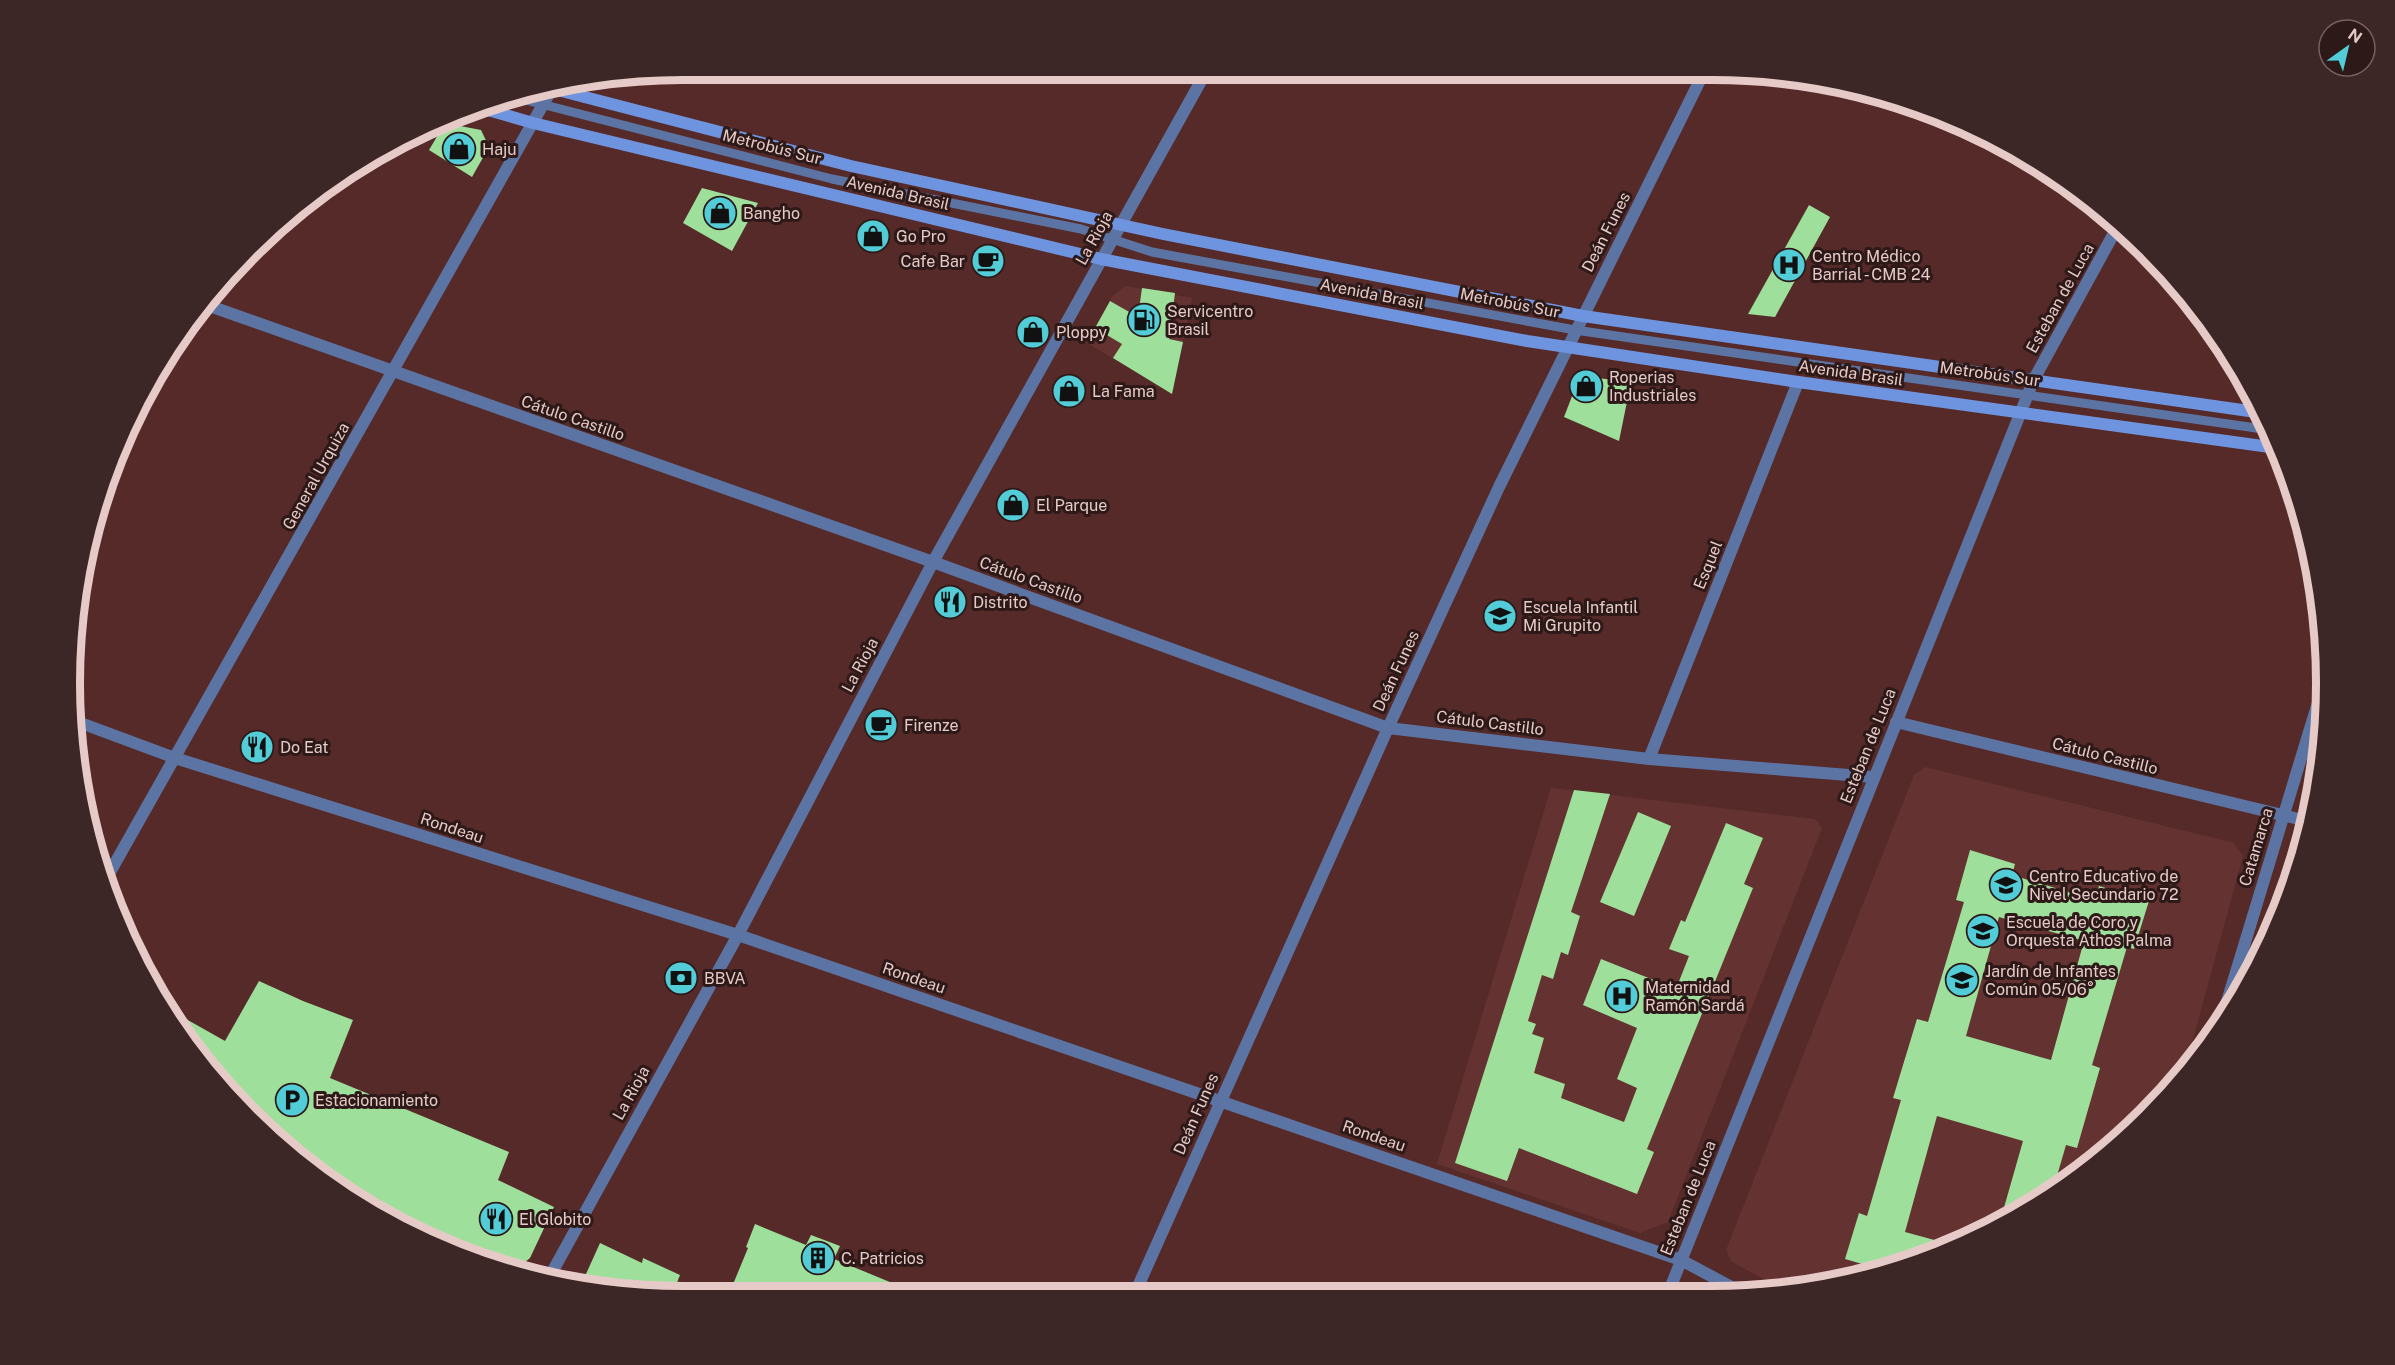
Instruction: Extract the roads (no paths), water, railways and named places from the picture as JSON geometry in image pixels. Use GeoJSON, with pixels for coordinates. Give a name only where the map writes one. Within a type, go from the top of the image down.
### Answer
{"type":"FeatureCollection","features":[{"type":"Feature","properties":{"kind":"main road","name":"Avenida Brasil"},"geometry":{"type":"LineString","coordinates":[[566,91],[851,166],[1120,225],[1583,316],[2250,411]]}},
{"type":"Feature","properties":{"kind":"main road","name":"Avenida Brasil"},"geometry":{"type":"LineString","coordinates":[[492,111],[533,123],[1101,259],[1566,348],[2267,447]]}},
{"type":"Feature","properties":{"kind":"street","name":"La Rioja"},"geometry":{"type":"LineString","coordinates":[[553,1271],[738,935],[933,562],[1202,79]]}},
{"type":"Feature","properties":{"kind":"street","name":"Deán Funes"},"geometry":{"type":"LineString","coordinates":[[1138,1286],[1498,487],[1701,79]]}},
{"type":"Feature","properties":{"kind":"street","name":"General Urquiza"},"geometry":{"type":"LineString","coordinates":[[111,871],[548,95]]}},
{"type":"Feature","properties":{"kind":"street","name":"Esteban de Luca"},"geometry":{"type":"LineString","coordinates":[[1670,1286],[2034,379],[2114,233]]}},
{"type":"Feature","properties":{"kind":"street","name":"Cátulo Castillo"},"geometry":{"type":"LineString","coordinates":[[211,307],[933,562],[1388,728],[1649,759],[1873,777]]}},
{"type":"Feature","properties":{"kind":"street","name":"Esquel"},"geometry":{"type":"LineString","coordinates":[[1649,759],[1798,382]]}},
{"type":"Feature","properties":{"kind":"street","name":"Catamarca"},"geometry":{"type":"LineString","coordinates":[[2229,993],[2314,713]]}},
{"type":"Feature","properties":{"kind":"street","name":"Cátulo Castillo"},"geometry":{"type":"LineString","coordinates":[[1896,722],[2300,820]]}},
{"type":"Feature","properties":{"kind":"street","name":"Rondeau"},"geometry":{"type":"LineString","coordinates":[[81,723],[176,758],[738,935],[1681,1260],[1728,1285]]}},
{"type":"Feature","properties":{"kind":"lane","name":"Metrobús Sur"},"geometry":{"type":"LineString","coordinates":[[527,100],[832,178],[1062,225],[1152,252],[1575,330],[2259,428]]}},
{"type":"Feature","properties":{"kind":"place","name":"Haju"},"geometry":{"type":"Point","coordinates":[459,149]}},
{"type":"Feature","properties":{"kind":"place","name":"Bangho"},"geometry":{"type":"Point","coordinates":[720,213]}},
{"type":"Feature","properties":{"kind":"place","name":"Go Pro"},"geometry":{"type":"Point","coordinates":[873,236]}},
{"type":"Feature","properties":{"kind":"place","name":"Cafe Bar"},"geometry":{"type":"Point","coordinates":[988,261]}},
{"type":"Feature","properties":{"kind":"place","name":"Centro Médico Barrial - CMB 24"},"geometry":{"type":"Point","coordinates":[1789,265]}},
{"type":"Feature","properties":{"kind":"place","name":"Servicentro Brasil"},"geometry":{"type":"Point","coordinates":[1144,320]}},
{"type":"Feature","properties":{"kind":"place","name":"Ploppy"},"geometry":{"type":"Point","coordinates":[1033,332]}},
{"type":"Feature","properties":{"kind":"place","name":"Roperias Industriales"},"geometry":{"type":"Point","coordinates":[1586,386]}},
{"type":"Feature","properties":{"kind":"place","name":"La Fama"},"geometry":{"type":"Point","coordinates":[1069,391]}},
{"type":"Feature","properties":{"kind":"place","name":"El Parque"},"geometry":{"type":"Point","coordinates":[1013,505]}},
{"type":"Feature","properties":{"kind":"place","name":"Distrito"},"geometry":{"type":"Point","coordinates":[950,602]}},
{"type":"Feature","properties":{"kind":"place","name":"Escuela Infantil Mi Grupito"},"geometry":{"type":"Point","coordinates":[1500,616]}},
{"type":"Feature","properties":{"kind":"place","name":"Firenze"},"geometry":{"type":"Point","coordinates":[881,725]}},
{"type":"Feature","properties":{"kind":"place","name":"Do Eat"},"geometry":{"type":"Point","coordinates":[257,747]}},
{"type":"Feature","properties":{"kind":"place","name":"Centro Educativo de Nivel Secundario 72"},"geometry":{"type":"Point","coordinates":[2006,885]}},
{"type":"Feature","properties":{"kind":"place","name":"Escuela de Coro y Orquesta Athos Palma"},"geometry":{"type":"Point","coordinates":[1983,931]}},
{"type":"Feature","properties":{"kind":"place","name":"BBVA"},"geometry":{"type":"Point","coordinates":[681,978]}},
{"type":"Feature","properties":{"kind":"place","name":"Jardín de Infantes Común 05/06°"},"geometry":{"type":"Point","coordinates":[1962,980]}},
{"type":"Feature","properties":{"kind":"place","name":"Maternidad Ramón Sardá"},"geometry":{"type":"Point","coordinates":[1622,996]}},
{"type":"Feature","properties":{"kind":"place","name":"Estacionamiento"},"geometry":{"type":"Point","coordinates":[292,1100]}},
{"type":"Feature","properties":{"kind":"place","name":"El Globito"},"geometry":{"type":"Point","coordinates":[496,1219]}},
{"type":"Feature","properties":{"kind":"place","name":"C. Patricios"},"geometry":{"type":"Point","coordinates":[818,1258]}}]}
